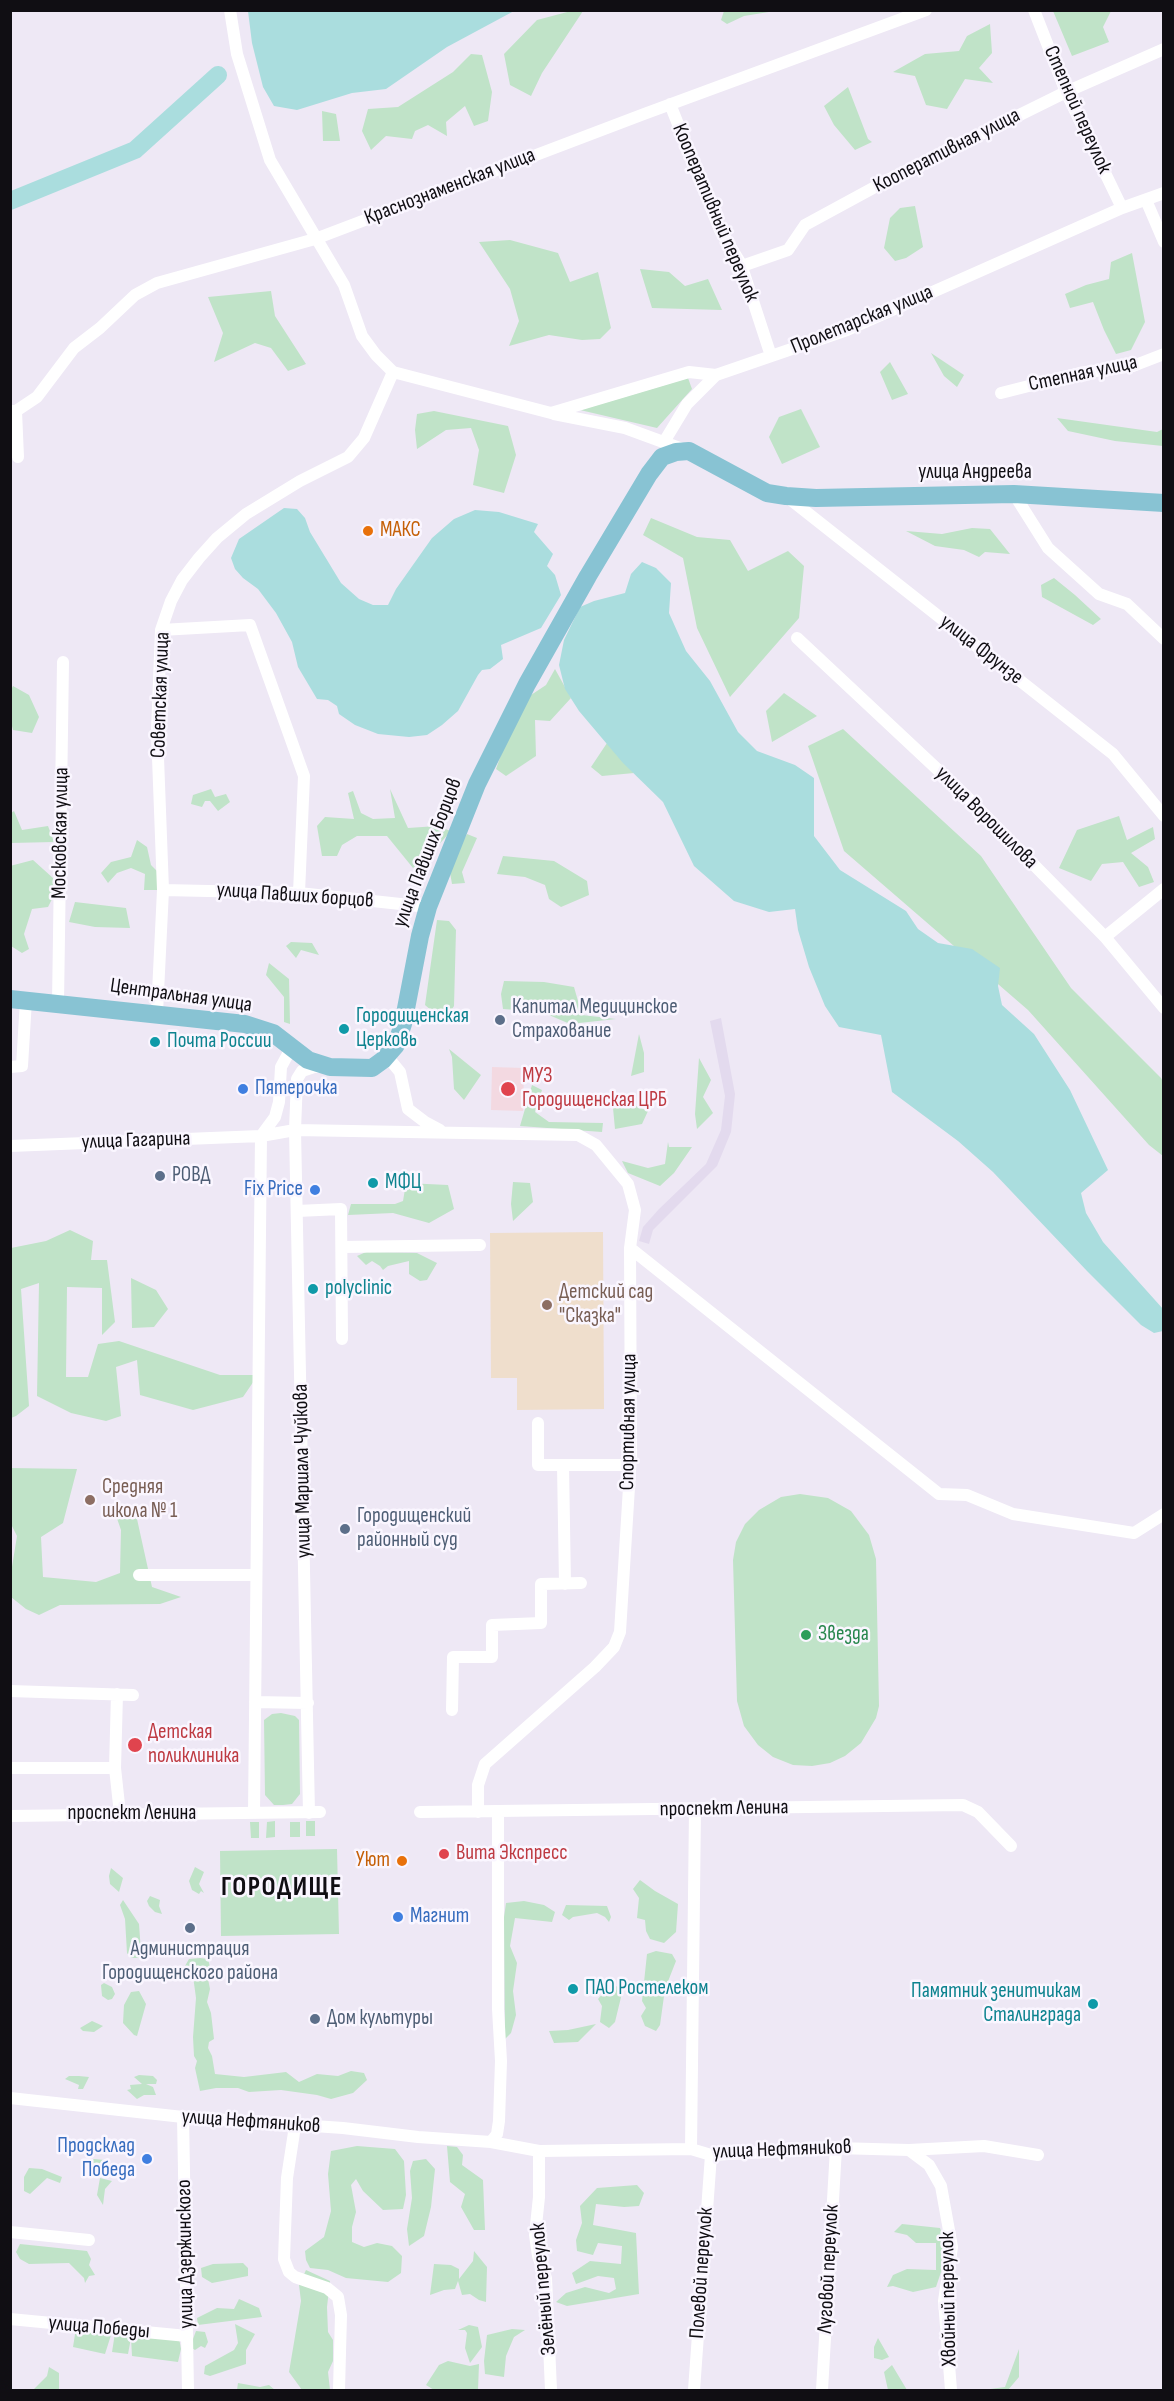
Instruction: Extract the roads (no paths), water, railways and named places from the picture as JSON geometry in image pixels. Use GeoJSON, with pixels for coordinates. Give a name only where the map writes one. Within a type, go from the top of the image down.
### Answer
{"type":"FeatureCollection","features":[{"type":"Feature","properties":{"kind":"main road","name":"улица Андреева"},"geometry":{"type":"LineString","coordinates":[[689,451],[767,493],[786,496],[816,498],[1014,494],[1164,503]]}},
{"type":"Feature","properties":{"kind":"main road","name":"улица Павших Борцов"},"geometry":{"type":"LineString","coordinates":[[391,1050],[403,1024],[428,907],[477,784],[527,684],[649,474],[662,457],[689,451]]}},
{"type":"Feature","properties":{"kind":"main road","name":"Центральная улица"},"geometry":{"type":"LineString","coordinates":[[18,1000],[245,1024],[273,1033],[308,1059],[330,1067],[372,1068],[391,1050]]}},
{"type":"Feature","properties":{"kind":"street"},"geometry":{"type":"LineString","coordinates":[[230,10],[237,54],[270,160],[344,285],[362,336],[393,372],[551,413],[625,428],[689,451]]}},
{"type":"Feature","properties":{"kind":"street","name":"Краснознаменская улица"},"geometry":{"type":"LineString","coordinates":[[14,411],[37,397],[74,348],[135,296],[157,283],[315,239],[670,104],[926,10]]}},
{"type":"Feature","properties":{"kind":"street","name":"Степной переулок"},"geometry":{"type":"LineString","coordinates":[[1034,10],[1066,92],[1122,208]]}},
{"type":"Feature","properties":{"kind":"street","name":"Кооперативная улица"},"geometry":{"type":"LineString","coordinates":[[742,266],[788,250],[805,225],[886,181],[1066,92],[1164,49]]}},
{"type":"Feature","properties":{"kind":"street","name":"Кооперативный переулок"},"geometry":{"type":"LineString","coordinates":[[670,104],[720,230],[742,266],[771,356]]}},
{"type":"Feature","properties":{"kind":"street","name":"Пролетарская улица"},"geometry":{"type":"LineString","coordinates":[[551,413],[689,372],[716,375],[847,330],[1122,208],[1164,193]]}},
{"type":"Feature","properties":{"kind":"street"},"geometry":{"type":"LineString","coordinates":[[1146,200],[1164,242]]}},
{"type":"Feature","properties":{"kind":"street","name":"Степная улица"},"geometry":{"type":"LineString","coordinates":[[1001,393],[1080,373],[1133,366],[1164,354]]}},
{"type":"Feature","properties":{"kind":"street","name":"Советская улица"},"geometry":{"type":"LineString","coordinates":[[157,1013],[163,890],[157,730],[161,630],[171,601],[182,580],[217,538],[246,514],[272,497],[348,457],[364,438],[393,372]]}},
{"type":"Feature","properties":{"kind":"street"},"geometry":{"type":"LineString","coordinates":[[664,442],[687,404],[716,375]]}},
{"type":"Feature","properties":{"kind":"street"},"geometry":{"type":"LineString","coordinates":[[14,411],[18,457]]}},
{"type":"Feature","properties":{"kind":"street"},"geometry":{"type":"LineString","coordinates":[[1014,494],[1048,548],[1099,594],[1127,604],[1164,639]]}},
{"type":"Feature","properties":{"kind":"street","name":"улица Фрунзе"},"geometry":{"type":"LineString","coordinates":[[786,496],[1113,754],[1164,816]]}},
{"type":"Feature","properties":{"kind":"street"},"geometry":{"type":"LineString","coordinates":[[161,630],[250,625],[304,776],[299,893]]}},
{"type":"Feature","properties":{"kind":"street","name":"улица Ворошилова"},"geometry":{"type":"LineString","coordinates":[[797,638],[968,798],[1105,937],[1164,1008]]}},
{"type":"Feature","properties":{"kind":"street","name":"Московская улица"},"geometry":{"type":"LineString","coordinates":[[58,1003],[63,662]]}},
{"type":"Feature","properties":{"kind":"street"},"geometry":{"type":"LineString","coordinates":[[1105,937],[1164,889]]}},
{"type":"Feature","properties":{"kind":"street","name":"улица Павших борцов"},"geometry":{"type":"LineString","coordinates":[[163,890],[299,893],[428,907]]}},
{"type":"Feature","properties":{"kind":"street"},"geometry":{"type":"LineString","coordinates":[[10,1067],[22,1066],[18,1000]]}},
{"type":"Feature","properties":{"kind":"street"},"geometry":{"type":"LineString","coordinates":[[261,1136],[275,1117],[279,1102],[282,1056],[273,1033]]}},
{"type":"Feature","properties":{"kind":"street"},"geometry":{"type":"LineString","coordinates":[[281,1067],[288,1054],[295,1048],[302,1071],[314,1067],[330,1067]]}},
{"type":"Feature","properties":{"kind":"street"},"geometry":{"type":"LineString","coordinates":[[391,1050],[400,1072],[408,1109],[443,1132]]}},
{"type":"Feature","properties":{"kind":"street","name":"улица Маршала Чуйкова"},"geometry":{"type":"LineString","coordinates":[[302,1071],[297,1079],[295,1130],[308,1703],[315,1812]]}},
{"type":"Feature","properties":{"kind":"street","name":"Спортивная улица"},"geometry":{"type":"LineString","coordinates":[[295,1130],[578,1135],[596,1145],[628,1184],[635,1210],[630,1248],[630,1465],[620,1632],[614,1647],[596,1667],[485,1764],[478,1785],[478,1812]]}},
{"type":"Feature","properties":{"kind":"street","name":"улица Гагарина"},"geometry":{"type":"LineString","coordinates":[[10,1146],[261,1136],[295,1130]]}},
{"type":"Feature","properties":{"kind":"street","name":"улица Маршала Чуйкова"},"geometry":{"type":"LineString","coordinates":[[254,1813],[261,1136]]}},
{"type":"Feature","properties":{"kind":"street"},"geometry":{"type":"LineString","coordinates":[[297,1211],[341,1209],[342,1339]]}},
{"type":"Feature","properties":{"kind":"street"},"geometry":{"type":"LineString","coordinates":[[342,1247],[480,1245]]}},
{"type":"Feature","properties":{"kind":"street"},"geometry":{"type":"LineString","coordinates":[[630,1248],[939,1494],[968,1496],[1013,1514],[1134,1533],[1164,1514]]}},
{"type":"Feature","properties":{"kind":"street"},"geometry":{"type":"LineString","coordinates":[[538,1423],[538,1465],[630,1465]]}},
{"type":"Feature","properties":{"kind":"street"},"geometry":{"type":"LineString","coordinates":[[563,1465],[565,1584]]}},
{"type":"Feature","properties":{"kind":"street"},"geometry":{"type":"LineString","coordinates":[[139,1575],[256,1575]]}},
{"type":"Feature","properties":{"kind":"street"},"geometry":{"type":"LineString","coordinates":[[452,1710],[453,1657],[492,1657],[492,1624],[541,1623],[541,1584],[580,1583]]}},
{"type":"Feature","properties":{"kind":"street"},"geometry":{"type":"LineString","coordinates":[[10,1691],[133,1695]]}},
{"type":"Feature","properties":{"kind":"street"},"geometry":{"type":"LineString","coordinates":[[117,1694],[115,1768],[120,1814]]}},
{"type":"Feature","properties":{"kind":"street"},"geometry":{"type":"LineString","coordinates":[[255,1702],[308,1703]]}},
{"type":"Feature","properties":{"kind":"street"},"geometry":{"type":"LineString","coordinates":[[10,1768],[115,1768]]}},
{"type":"Feature","properties":{"kind":"street","name":"проспект Ленина"},"geometry":{"type":"LineString","coordinates":[[420,1812],[963,1805],[978,1812],[1011,1846]]}},
{"type":"Feature","properties":{"kind":"street"},"geometry":{"type":"LineString","coordinates":[[691,2149],[695,1810]]}},
{"type":"Feature","properties":{"kind":"street","name":"проспект Ленина"},"geometry":{"type":"LineString","coordinates":[[10,1816],[315,1812]]}},
{"type":"Feature","properties":{"kind":"street"},"geometry":{"type":"LineString","coordinates":[[491,2142],[497,2134],[499,2121],[501,2061],[498,1999],[498,1812]]}},
{"type":"Feature","properties":{"kind":"street","name":"улица Нефтяников"},"geometry":{"type":"LineString","coordinates":[[10,2098],[183,2117],[344,2128],[418,2138],[491,2142],[539,2151],[691,2149],[711,2155],[836,2148],[909,2150],[984,2146],[1038,2155]]}},
{"type":"Feature","properties":{"kind":"street","name":"улица Дзержинского"},"geometry":{"type":"LineString","coordinates":[[183,2117],[188,2391]]}},
{"type":"Feature","properties":{"kind":"street"},"geometry":{"type":"LineString","coordinates":[[295,2126],[287,2178],[284,2259],[289,2272],[295,2277],[327,2288],[338,2297],[341,2315],[339,2391]]}},
{"type":"Feature","properties":{"kind":"street","name":"Луговой переулок"},"geometry":{"type":"LineString","coordinates":[[822,2391],[836,2148]]}},
{"type":"Feature","properties":{"kind":"street","name":"Хвойный переулок"},"geometry":{"type":"LineString","coordinates":[[909,2150],[929,2165],[941,2186],[952,2247],[944,2301],[951,2391]]}},
{"type":"Feature","properties":{"kind":"street","name":"Зелёный переулок"},"geometry":{"type":"LineString","coordinates":[[539,2151],[536,2235],[538,2256],[546,2278],[551,2391]]}},
{"type":"Feature","properties":{"kind":"street","name":"Полевой переулок"},"geometry":{"type":"LineString","coordinates":[[694,2391],[711,2155]]}},
{"type":"Feature","properties":{"kind":"street"},"geometry":{"type":"LineString","coordinates":[[10,2232],[89,2240]]}},
{"type":"Feature","properties":{"kind":"street","name":"улица Победы"},"geometry":{"type":"LineString","coordinates":[[10,2319],[187,2336]]}},
{"type":"Feature","properties":{"kind":"waterway"},"geometry":{"type":"LineString","coordinates":[[10,201],[135,150],[218,75]]}},
{"type":"Feature","properties":{"kind":"place","name":"МАКС"},"geometry":{"type":"Point","coordinates":[368,531]}},
{"type":"Feature","properties":{"kind":"place","name":"Капитал Медицинское Страхование"},"geometry":{"type":"Point","coordinates":[500,1020]}},
{"type":"Feature","properties":{"kind":"place","name":"Городищенская Церковь"},"geometry":{"type":"Point","coordinates":[344,1029]}},
{"type":"Feature","properties":{"kind":"place","name":"Почта России"},"geometry":{"type":"Point","coordinates":[155,1042]}},
{"type":"Feature","properties":{"kind":"place","name":"Пятерочка"},"geometry":{"type":"Point","coordinates":[243,1089]}},
{"type":"Feature","properties":{"kind":"place","name":"МУЗ Городищенская ЦРБ"},"geometry":{"type":"Point","coordinates":[508,1089]}},
{"type":"Feature","properties":{"kind":"place","name":"РОВД"},"geometry":{"type":"Point","coordinates":[160,1176]}},
{"type":"Feature","properties":{"kind":"place","name":"МФЦ"},"geometry":{"type":"Point","coordinates":[373,1183]}},
{"type":"Feature","properties":{"kind":"place","name":"Fix Price"},"geometry":{"type":"Point","coordinates":[315,1190]}},
{"type":"Feature","properties":{"kind":"place","name":"polyclinic"},"geometry":{"type":"Point","coordinates":[313,1289]}},
{"type":"Feature","properties":{"kind":"place","name":"Детский сад \"Сказка\""},"geometry":{"type":"Point","coordinates":[547,1305]}},
{"type":"Feature","properties":{"kind":"place","name":"Средняя школа № 1"},"geometry":{"type":"Point","coordinates":[90,1500]}},
{"type":"Feature","properties":{"kind":"place","name":"Городищенский районный суд"},"geometry":{"type":"Point","coordinates":[345,1529]}},
{"type":"Feature","properties":{"kind":"place","name":"Звезда"},"geometry":{"type":"Point","coordinates":[806,1635]}},
{"type":"Feature","properties":{"kind":"place","name":"Детская поликлиника"},"geometry":{"type":"Point","coordinates":[135,1745]}},
{"type":"Feature","properties":{"kind":"place","name":"Вита Экспресс"},"geometry":{"type":"Point","coordinates":[444,1854]}},
{"type":"Feature","properties":{"kind":"place","name":"Уют"},"geometry":{"type":"Point","coordinates":[402,1861]}},
{"type":"Feature","properties":{"kind":"place","name":"Магнит"},"geometry":{"type":"Point","coordinates":[398,1917]}},
{"type":"Feature","properties":{"kind":"place","name":"Администрация Городищенского района"},"geometry":{"type":"Point","coordinates":[190,1928]}},
{"type":"Feature","properties":{"kind":"place","name":"ПАО Ростелеком"},"geometry":{"type":"Point","coordinates":[573,1989]}},
{"type":"Feature","properties":{"kind":"place","name":"Памятник зенитчикам Сталинграда"},"geometry":{"type":"Point","coordinates":[1093,2004]}},
{"type":"Feature","properties":{"kind":"place","name":"Дом культуры"},"geometry":{"type":"Point","coordinates":[315,2019]}},
{"type":"Feature","properties":{"kind":"place","name":"Продсклад Победа"},"geometry":{"type":"Point","coordinates":[147,2159]}},
{"type":"Feature","properties":{"kind":"district","name":"ГОРОДИЩЕ"},"geometry":{"type":"Point","coordinates":[282,1888]}}]}
